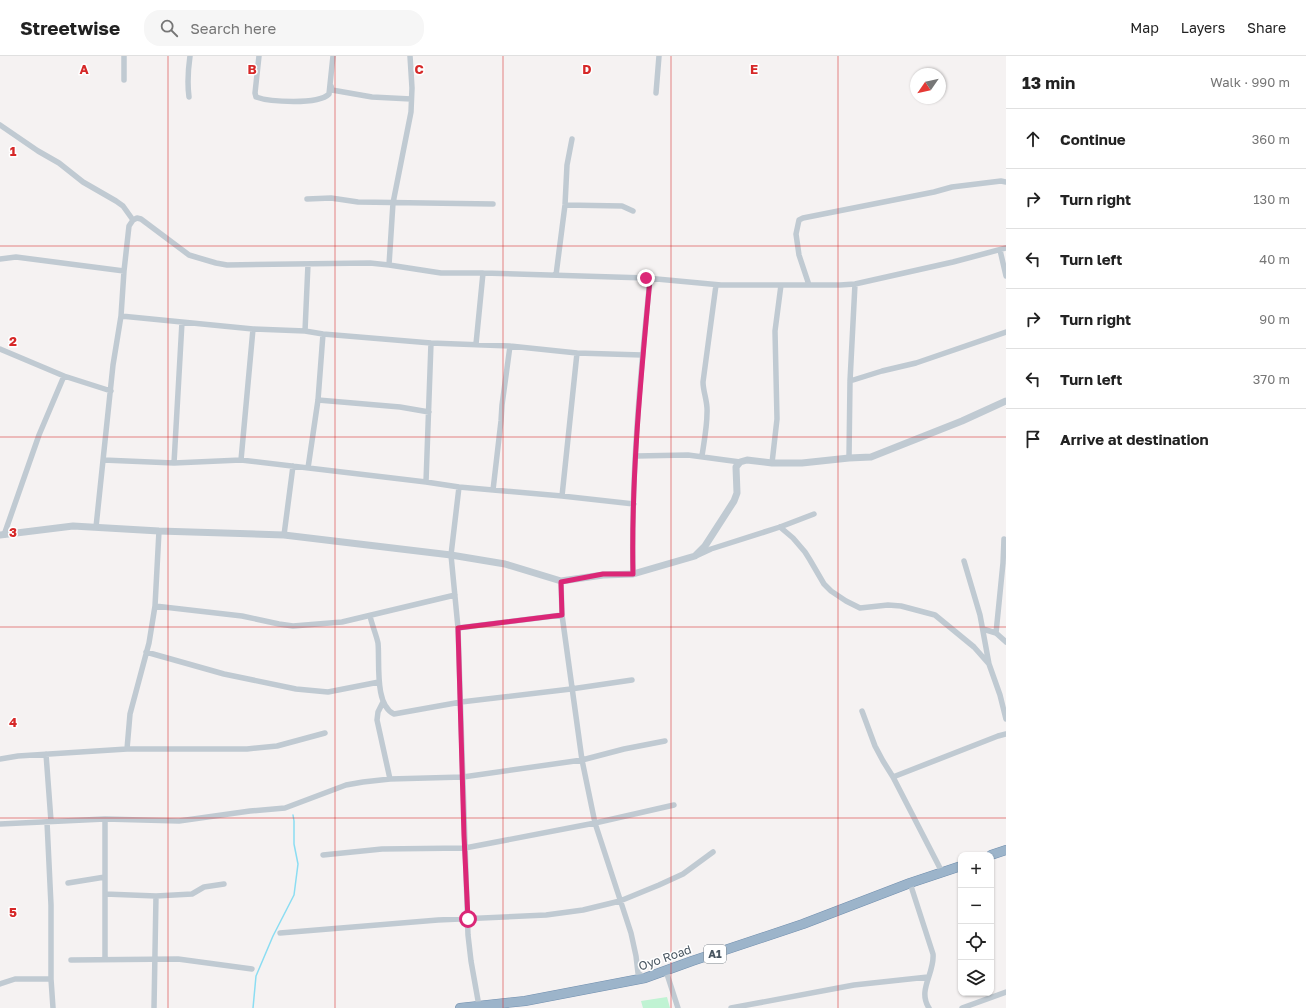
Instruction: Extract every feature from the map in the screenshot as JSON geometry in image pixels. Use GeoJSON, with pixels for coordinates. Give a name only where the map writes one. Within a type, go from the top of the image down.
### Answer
{"type":"FeatureCollection","features":[{"type":"Feature","properties":{"kind":"highway"},"geometry":{"type":"LineString","coordinates":[[994,854],[1006,850]]}},
{"type":"Feature","properties":{"kind":"highway","name":"Oyo Road"},"geometry":{"type":"LineString","coordinates":[[460,1008],[525,1001],[645,978],[803,924],[910,883],[958,867]]}},
{"type":"Feature","properties":{"kind":"street"},"geometry":{"type":"LineString","coordinates":[[124,56],[124,80]]}},
{"type":"Feature","properties":{"kind":"street"},"geometry":{"type":"LineString","coordinates":[[189,97],[187,74],[190,56]]}},
{"type":"Feature","properties":{"kind":"street"},"geometry":{"type":"LineString","coordinates":[[259,56],[255,93],[256,97],[277,101],[296,102],[324,98],[329,94],[332,56]]}},
{"type":"Feature","properties":{"kind":"street"},"geometry":{"type":"LineString","coordinates":[[389,265],[393,203],[411,112],[410,56]]}},
{"type":"Feature","properties":{"kind":"street"},"geometry":{"type":"LineString","coordinates":[[656,93],[659,56]]}},
{"type":"Feature","properties":{"kind":"street"},"geometry":{"type":"LineString","coordinates":[[330,84],[332,90],[372,97],[411,99]]}},
{"type":"Feature","properties":{"kind":"street"},"geometry":{"type":"LineString","coordinates":[[0,125],[38,151],[59,163],[82,182],[116,200],[123,206],[133,220]]}},
{"type":"Feature","properties":{"kind":"street"},"geometry":{"type":"LineString","coordinates":[[556,275],[567,165],[572,139]]}},
{"type":"Feature","properties":{"kind":"street"},"geometry":{"type":"LineString","coordinates":[[809,285],[799,255],[796,234],[799,220],[952,187],[1001,180],[1006,182]]}},
{"type":"Feature","properties":{"kind":"street"},"geometry":{"type":"LineString","coordinates":[[307,199],[331,198],[358,202],[393,203],[493,204]]}},
{"type":"Feature","properties":{"kind":"street"},"geometry":{"type":"LineString","coordinates":[[564,205],[622,206],[633,211]]}},
{"type":"Feature","properties":{"kind":"street"},"geometry":{"type":"LineString","coordinates":[[96,527],[129,226],[133,220],[137,218],[141,219],[189,255],[216,263],[249,265],[349,263],[389,265],[441,273],[556,275],[650,279],[716,285],[809,285],[855,284],[1003,249],[1006,276]]}},
{"type":"Feature","properties":{"kind":"street"},"geometry":{"type":"LineString","coordinates":[[0,259],[16,257],[124,271]]}},
{"type":"Feature","properties":{"kind":"street"},"geometry":{"type":"LineString","coordinates":[[304,331],[308,264]]}},
{"type":"Feature","properties":{"kind":"street"},"geometry":{"type":"LineString","coordinates":[[476,344],[483,273]]}},
{"type":"Feature","properties":{"kind":"street"},"geometry":{"type":"LineString","coordinates":[[633,574],[636,456],[642,355],[650,279]]}},
{"type":"Feature","properties":{"kind":"street"},"geometry":{"type":"LineString","coordinates":[[849,458],[850,381],[855,284]]}},
{"type":"Feature","properties":{"kind":"street"},"geometry":{"type":"LineString","coordinates":[[702,456],[707,413],[703,382],[716,285]]}},
{"type":"Feature","properties":{"kind":"street"},"geometry":{"type":"LineString","coordinates":[[772,463],[777,419],[775,331],[781,285]]}},
{"type":"Feature","properties":{"kind":"street"},"geometry":{"type":"LineString","coordinates":[[120,316],[253,329],[304,331],[431,343],[510,346],[578,353],[642,355]]}},
{"type":"Feature","properties":{"kind":"street"},"geometry":{"type":"LineString","coordinates":[[174,463],[182,322]]}},
{"type":"Feature","properties":{"kind":"street"},"geometry":{"type":"LineString","coordinates":[[241,460],[253,329]]}},
{"type":"Feature","properties":{"kind":"street"},"geometry":{"type":"LineString","coordinates":[[850,381],[916,363],[1006,332]]}},
{"type":"Feature","properties":{"kind":"street"},"geometry":{"type":"LineString","coordinates":[[308,468],[318,400],[323,334]]}},
{"type":"Feature","properties":{"kind":"street"},"geometry":{"type":"LineString","coordinates":[[426,482],[431,343]]}},
{"type":"Feature","properties":{"kind":"street"},"geometry":{"type":"LineString","coordinates":[[493,490],[510,346]]}},
{"type":"Feature","properties":{"kind":"street"},"geometry":{"type":"LineString","coordinates":[[0,349],[64,376],[111,391]]}},
{"type":"Feature","properties":{"kind":"street"},"geometry":{"type":"LineString","coordinates":[[562,496],[578,353]]}},
{"type":"Feature","properties":{"kind":"street"},"geometry":{"type":"LineString","coordinates":[[64,376],[39,435],[2,535],[73,526],[159,531],[284,535],[451,555],[505,564],[561,582],[603,574],[633,574],[695,556],[711,549],[780,527],[814,514]]}},
{"type":"Feature","properties":{"kind":"street"},"geometry":{"type":"LineString","coordinates":[[318,400],[400,407],[428,412]]}},
{"type":"Feature","properties":{"kind":"street"},"geometry":{"type":"LineString","coordinates":[[636,456],[688,455],[740,462],[747,460],[772,463],[802,463],[871,457],[962,421],[1006,401]]}},
{"type":"Feature","properties":{"kind":"street"},"geometry":{"type":"LineString","coordinates":[[103,460],[174,463],[241,460],[459,487],[634,504]]}},
{"type":"Feature","properties":{"kind":"street"},"geometry":{"type":"LineString","coordinates":[[695,556],[705,546],[734,501],[736,493],[736,467],[740,462]]}},
{"type":"Feature","properties":{"kind":"street"},"geometry":{"type":"LineString","coordinates":[[284,535],[293,466]]}},
{"type":"Feature","properties":{"kind":"street"},"geometry":{"type":"LineString","coordinates":[[459,487],[451,555],[458,628],[468,935],[479,1006]]}},
{"type":"Feature","properties":{"kind":"street"},"geometry":{"type":"LineString","coordinates":[[780,527],[793,538],[810,560],[824,584],[831,591],[846,601],[860,608],[888,605],[901,606],[935,615],[974,647],[989,664]]}},
{"type":"Feature","properties":{"kind":"street"},"geometry":{"type":"LineString","coordinates":[[128,749],[130,714],[149,643],[155,606],[159,531]]}},
{"type":"Feature","properties":{"kind":"street"},"geometry":{"type":"LineString","coordinates":[[996,633],[1004,539]]}},
{"type":"Feature","properties":{"kind":"street"},"geometry":{"type":"LineString","coordinates":[[964,561],[980,615],[989,664],[1006,718]]}},
{"type":"Feature","properties":{"kind":"street"},"geometry":{"type":"LineString","coordinates":[[561,582],[562,615],[582,760],[596,823],[631,933],[638,973],[645,978]]}},
{"type":"Feature","properties":{"kind":"street"},"geometry":{"type":"LineString","coordinates":[[155,606],[242,616],[293,626],[342,622],[456,595]]}},
{"type":"Feature","properties":{"kind":"street"},"geometry":{"type":"LineString","coordinates":[[458,628],[562,615]]}},
{"type":"Feature","properties":{"kind":"street"},"geometry":{"type":"LineString","coordinates":[[370,616],[378,644],[379,682],[383,702],[388,710],[396,714],[461,702],[632,680]]}},
{"type":"Feature","properties":{"kind":"street"},"geometry":{"type":"LineString","coordinates":[[983,629],[996,633],[1006,642]]}},
{"type":"Feature","properties":{"kind":"street"},"geometry":{"type":"LineString","coordinates":[[146,652],[224,674],[296,689],[328,692],[379,682]]}},
{"type":"Feature","properties":{"kind":"street"},"geometry":{"type":"LineString","coordinates":[[383,702],[378,712],[377,720],[390,779]]}},
{"type":"Feature","properties":{"kind":"street"},"geometry":{"type":"LineString","coordinates":[[862,711],[875,746],[893,777],[942,872]]}},
{"type":"Feature","properties":{"kind":"street"},"geometry":{"type":"LineString","coordinates":[[0,759],[18,756],[128,749],[247,749],[277,746],[325,733]]}},
{"type":"Feature","properties":{"kind":"street"},"geometry":{"type":"LineString","coordinates":[[893,777],[998,736],[1006,735]]}},
{"type":"Feature","properties":{"kind":"street"},"geometry":{"type":"LineString","coordinates":[[0,824],[105,819],[179,821],[250,811],[285,808],[346,785],[390,779],[463,777],[582,760],[624,749],[665,741]]}},
{"type":"Feature","properties":{"kind":"street"},"geometry":{"type":"LineString","coordinates":[[46,754],[51,905],[51,979],[53,1008]]}},
{"type":"Feature","properties":{"kind":"street"},"geometry":{"type":"LineString","coordinates":[[323,855],[382,849],[465,848],[596,823],[674,805]]}},
{"type":"Feature","properties":{"kind":"street"},"geometry":{"type":"LineString","coordinates":[[105,819],[105,959]]}},
{"type":"Feature","properties":{"kind":"street"},"geometry":{"type":"LineString","coordinates":[[280,933],[438,920],[546,916],[583,910],[620,902],[683,874],[713,852]]}},
{"type":"Feature","properties":{"kind":"street"},"geometry":{"type":"LineString","coordinates":[[68,882],[105,877]]}},
{"type":"Feature","properties":{"kind":"street"},"geometry":{"type":"LineString","coordinates":[[910,883],[933,954],[933,966],[928,977],[924,997],[929,1008]]}},
{"type":"Feature","properties":{"kind":"street"},"geometry":{"type":"LineString","coordinates":[[105,894],[156,896],[192,894],[204,887],[224,884]]}},
{"type":"Feature","properties":{"kind":"street"},"geometry":{"type":"LineString","coordinates":[[154,1008],[156,896]]}},
{"type":"Feature","properties":{"kind":"street"},"geometry":{"type":"LineString","coordinates":[[71,960],[178,959],[252,969]]}},
{"type":"Feature","properties":{"kind":"street"},"geometry":{"type":"LineString","coordinates":[[666,971],[678,1008]]}},
{"type":"Feature","properties":{"kind":"street"},"geometry":{"type":"LineString","coordinates":[[730,1008],[854,985],[928,977]]}},
{"type":"Feature","properties":{"kind":"street"},"geometry":{"type":"LineString","coordinates":[[0,984],[15,979],[51,979]]}},
{"type":"Feature","properties":{"kind":"street"},"geometry":{"type":"LineString","coordinates":[[962,1008],[1006,992]]}},
{"type":"Feature","properties":{"kind":"green space"},"geometry":{"type":"Polygon","coordinates":[[[667,997],[670,1008],[643,1008],[641,1001],[667,997]]]}},
{"type":"Feature","properties":{"kind":"waterway"},"geometry":{"type":"LineString","coordinates":[[253,1008],[256,976],[273,936],[294,895],[298,864],[294,844],[293,815]]}},
{"type":"Feature","properties":{"kind":"route"},"geometry":{"type":"LineString","coordinates":[[468,919],[458,628],[562,615],[561,582],[603,574],[633,574],[636,456],[642,355],[650,279],[646,278]]}}]}
